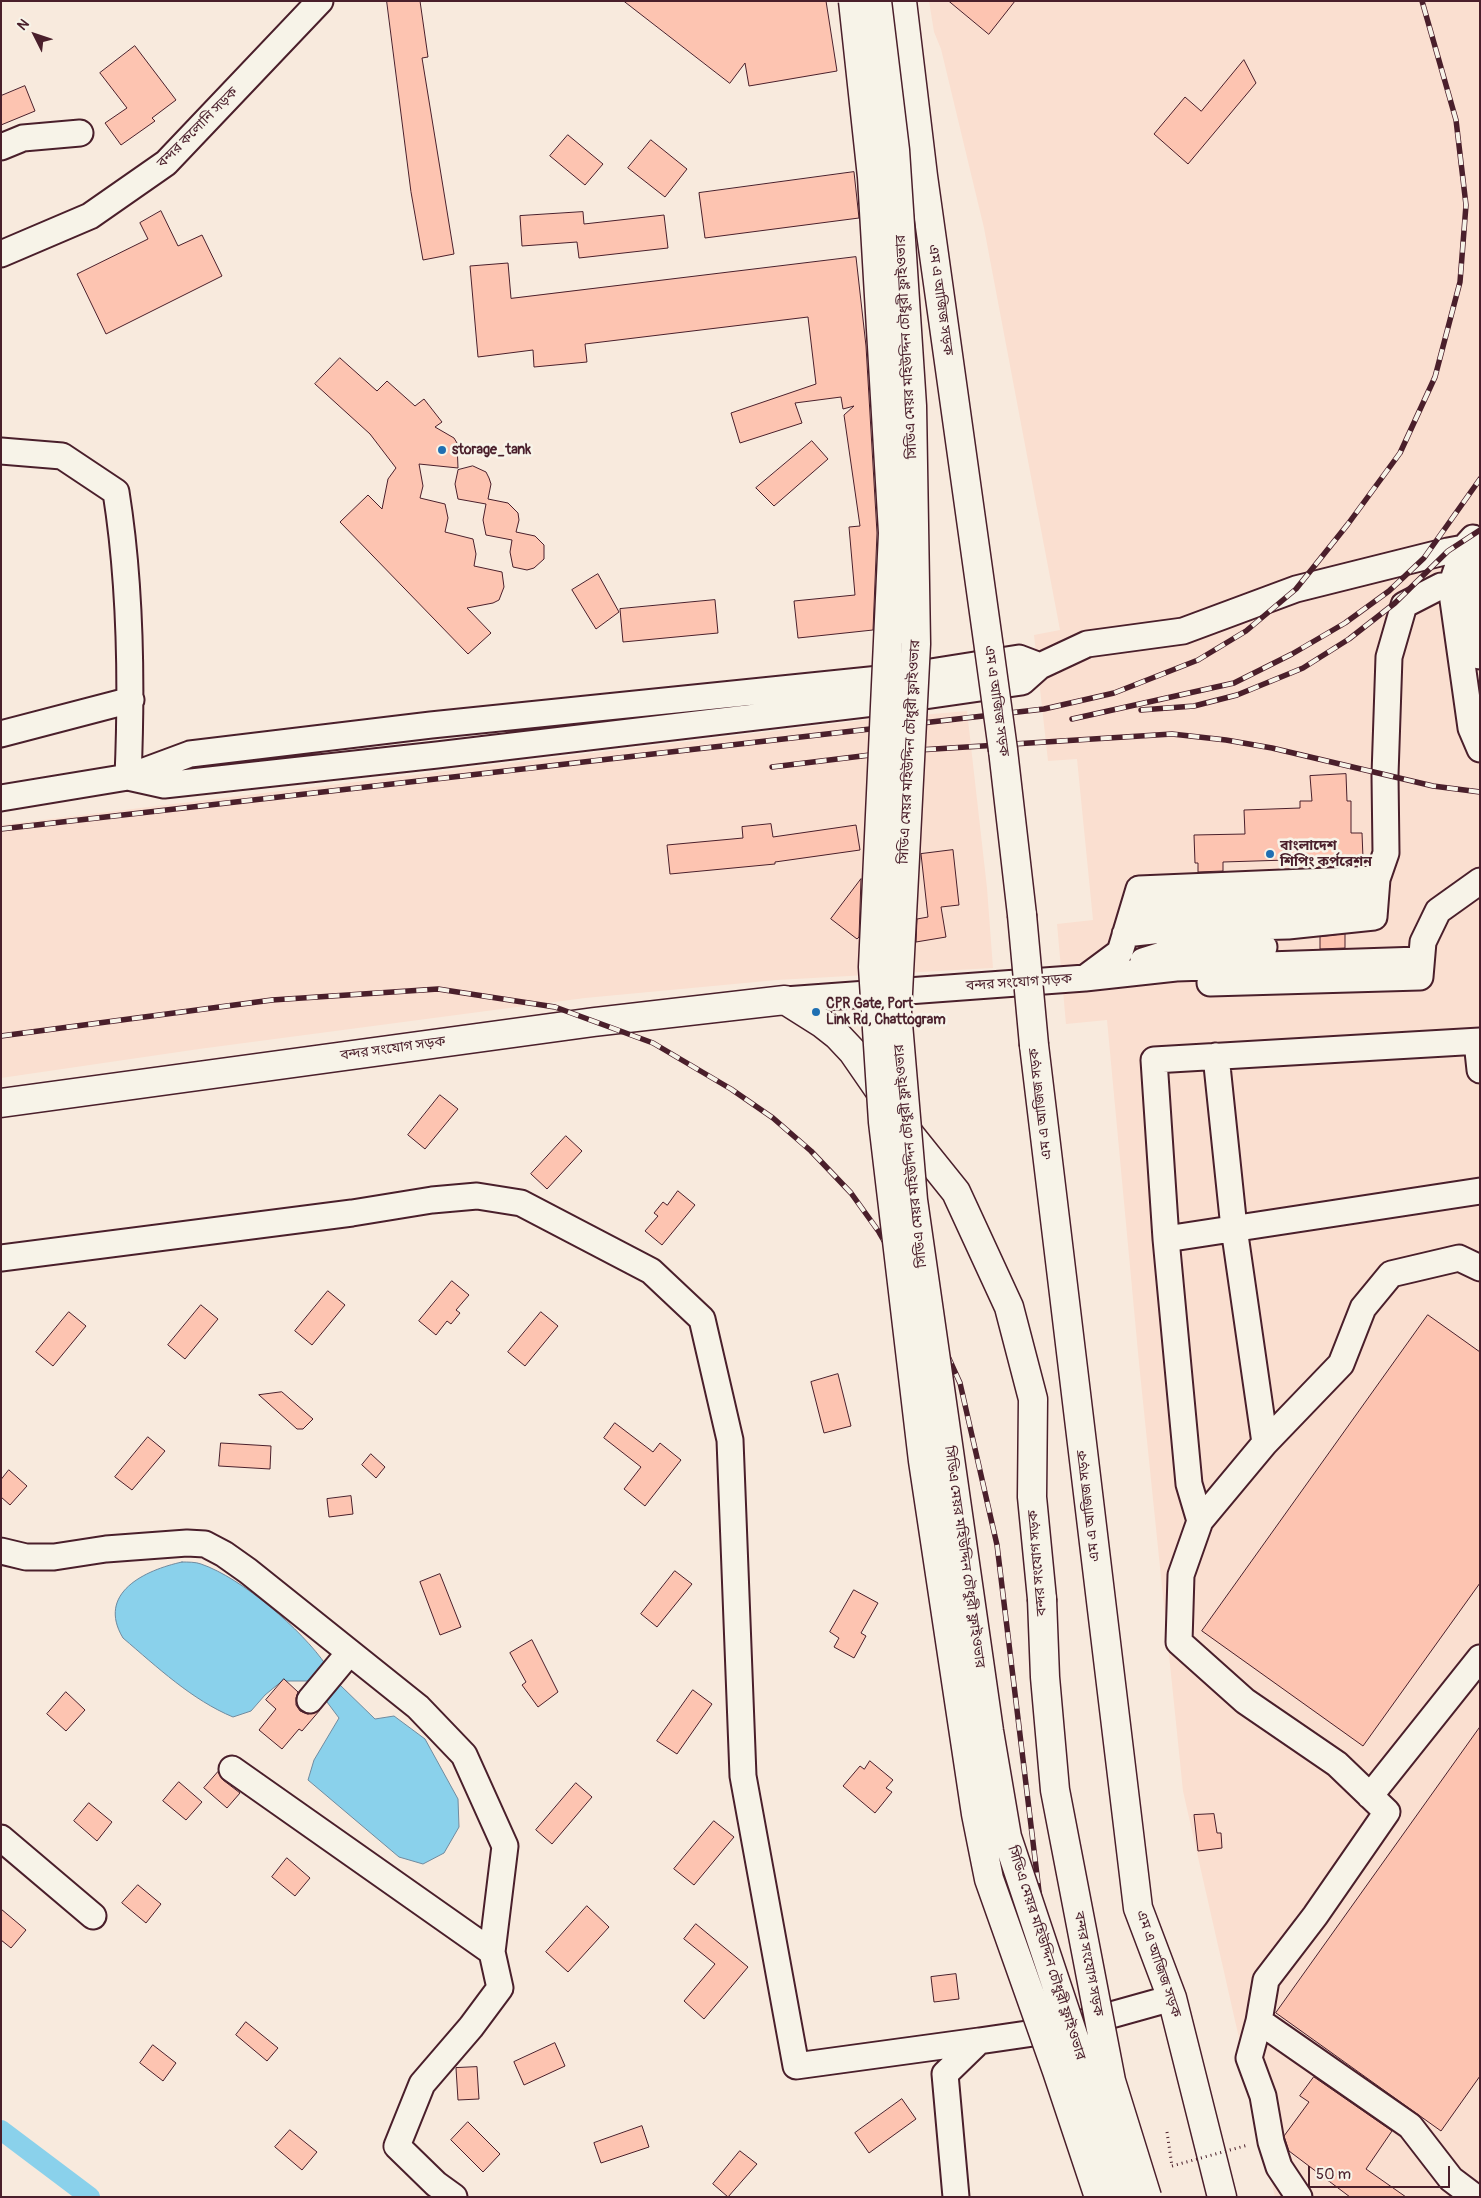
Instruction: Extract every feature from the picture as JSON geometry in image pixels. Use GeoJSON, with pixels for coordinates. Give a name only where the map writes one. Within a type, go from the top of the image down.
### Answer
{"type":"FeatureCollection","features":[{"type":"Feature","properties":{"kind":"main road"},"geometry":{"type":"LineString","coordinates":[[853,1],[872,177],[893,533],[873,967],[883,1122],[923,1461],[976,1814],[989,1879],[1099,2197]]}},
{"type":"Feature","properties":{"kind":"main road","name":"সিডিএ মেয়র মহিউদ্দিন চৌধুরী ফ্লাইওভার"},"geometry":{"type":"LineString","coordinates":[[877,1],[895,150],[912,406],[916,644],[897,1012],[913,1200],[988,1722],[1007,1837],[1127,2197]]}},
{"type":"Feature","properties":{"kind":"main road","name":"এম এ আজিজ সড়ক"},"geometry":{"type":"LineString","coordinates":[[902,1],[923,176],[1004,750],[1034,1045],[1138,1908],[1172,1998],[1222,2197]]}},
{"type":"Feature","properties":{"kind":"main road","name":"বন্দর সংযোগ সড়ক"},"geometry":{"type":"LineString","coordinates":[[1,1103],[594,1022],[785,1000],[824,1024],[853,1052],[911,1136],[956,1192],[1009,1307],[1033,1399],[1032,1497],[1042,1599],[1045,1677],[1055,1790],[1111,2081],[1146,2197]]}},
{"type":"Feature","properties":{"kind":"street","name":"বন্দর কলোনি সড়ক"},"geometry":{"type":"LineString","coordinates":[[1,254],[90,216],[166,163],[320,1]]}},
{"type":"Feature","properties":{"kind":"street"},"geometry":{"type":"LineString","coordinates":[[1,147],[23,138],[80,133]]}},
{"type":"Feature","properties":{"kind":"street"},"geometry":{"type":"LineString","coordinates":[[1,451],[62,456],[116,492],[124,542],[131,700],[128,777]]}},
{"type":"Feature","properties":{"kind":"street"},"geometry":{"type":"LineString","coordinates":[[1476,545],[1461,586],[1471,728],[1480,749]]}},
{"type":"Feature","properties":{"kind":"street"},"geometry":{"type":"LineString","coordinates":[[1,798],[128,777],[200,752],[430,725],[899,677],[1019,658],[1040,666],[1087,644],[1183,631],[1296,589],[1476,545]]}},
{"type":"Feature","properties":{"kind":"street"},"geometry":{"type":"LineString","coordinates":[[1125,934],[1171,929],[1288,926],[1374,917],[1375,890],[1386,854],[1385,775],[1389,657],[1404,605],[1441,586],[1461,586]]}},
{"type":"Feature","properties":{"kind":"street"},"geometry":{"type":"LineString","coordinates":[[1461,586],[1480,655]]}},
{"type":"Feature","properties":{"kind":"street"},"geometry":{"type":"LineString","coordinates":[[1,734],[131,700]]}},
{"type":"Feature","properties":{"kind":"street"},"geometry":{"type":"LineString","coordinates":[[1086,978],[1180,984],[1420,977],[1422,951],[1438,911],[1480,881]]}},
{"type":"Feature","properties":{"kind":"street","name":"বন্দর সংযোগ সড়ক"},"geometry":{"type":"LineString","coordinates":[[785,1000],[1086,978],[1120,952],[1136,899],[1375,890]]}},
{"type":"Feature","properties":{"kind":"street"},"geometry":{"type":"LineString","coordinates":[[1086,978],[1181,949],[1422,951]]}},
{"type":"Feature","properties":{"kind":"street"},"geometry":{"type":"LineString","coordinates":[[1200,1521],[1189,1484],[1166,1239],[1154,1060],[1478,1042],[1480,1070]]}},
{"type":"Feature","properties":{"kind":"street"},"geometry":{"type":"LineString","coordinates":[[1216,1056],[1234,1228],[1265,1444]]}},
{"type":"Feature","properties":{"kind":"street"},"geometry":{"type":"LineString","coordinates":[[1166,1239],[1480,1190]]}},
{"type":"Feature","properties":{"kind":"street"},"geometry":{"type":"LineString","coordinates":[[1,1258],[352,1213],[432,1200],[477,1196],[521,1203],[651,1271],[702,1319],[730,1440],[743,1776],[796,2066],[1061,2029],[1172,1998]]}},
{"type":"Feature","properties":{"kind":"street"},"geometry":{"type":"LineString","coordinates":[[1299,2197],[1279,2167],[1270,2142],[1263,2096],[1249,2058],[1259,2021],[1266,1980],[1315,1916],[1387,1812],[1337,1764],[1246,1701],[1179,1642],[1181,1575],[1200,1521],[1265,1444],[1341,1364],[1363,1308],[1391,1274],[1459,1258],[1480,1268]]}},
{"type":"Feature","properties":{"kind":"street"},"geometry":{"type":"LineString","coordinates":[[1,1551],[26,1556],[54,1557],[148,1545],[187,1542],[205,1544],[224,1554],[248,1571],[342,1660],[418,1707],[464,1755],[505,1846],[492,1952],[500,1988],[471,2028],[422,2084],[397,2146],[436,2184],[454,2197]]}},
{"type":"Feature","properties":{"kind":"street"},"geometry":{"type":"LineString","coordinates":[[1370,1796],[1480,1658]]}},
{"type":"Feature","properties":{"kind":"street"},"geometry":{"type":"LineString","coordinates":[[310,1698],[342,1660]]}},
{"type":"Feature","properties":{"kind":"street"},"geometry":{"type":"LineString","coordinates":[[232,1769],[492,1952]]}},
{"type":"Feature","properties":{"kind":"street"},"geometry":{"type":"LineString","coordinates":[[1,1838],[93,1916]]}},
{"type":"Feature","properties":{"kind":"street"},"geometry":{"type":"LineString","coordinates":[[1259,2021],[1410,2126],[1451,2179],[1475,2197]]}},
{"type":"Feature","properties":{"kind":"street"},"geometry":{"type":"LineString","coordinates":[[956,2197],[945,2074],[979,2041]]}},
{"type":"Feature","properties":{"kind":"path"},"geometry":{"type":"LineString","coordinates":[[1167,2132],[1172,2166],[1248,2146]]}},
{"type":"Feature","properties":{"kind":"shaded area"},"geometry":{"type":"Polygon","coordinates":[[[929,1],[1480,1],[1480,2197],[1275,2197],[1183,1791],[1139,1363],[1107,1020],[1066,1024],[1057,924],[1093,920],[1077,759],[1048,761],[1034,635],[1060,630],[984,228],[941,49],[934,32],[929,1]]]}},
{"type":"Feature","properties":{"kind":"shaded area"},"geometry":{"type":"Polygon","coordinates":[[[967,711],[987,888],[993,968],[777,980],[585,998],[199,1049],[1,1078],[1,825],[864,720],[967,711]]]}},
{"type":"Feature","properties":{"kind":"water"},"geometry":{"type":"Polygon","coordinates":[[[182,1562],[199,1563],[217,1571],[252,1593],[287,1621],[326,1665],[309,1681],[282,1681],[265,1695],[251,1711],[233,1717],[203,1702],[189,1692],[123,1638],[116,1622],[116,1608],[120,1596],[128,1586],[153,1571],[182,1562]]]}},
{"type":"Feature","properties":{"kind":"water"},"geometry":{"type":"Polygon","coordinates":[[[339,1684],[375,1719],[394,1716],[425,1739],[458,1799],[459,1827],[444,1853],[423,1864],[399,1857],[308,1780],[314,1760],[339,1718],[324,1698],[339,1684]]]}},
{"type":"Feature","properties":{"kind":"building"},"geometry":{"type":"Polygon","coordinates":[[[387,1],[420,1],[428,57],[422,58],[454,254],[423,260],[411,192],[387,1]]]}},
{"type":"Feature","properties":{"kind":"building"},"geometry":{"type":"Polygon","coordinates":[[[624,1],[826,1],[837,71],[749,86],[745,63],[730,83],[624,1]]]}},
{"type":"Feature","properties":{"kind":"building"},"geometry":{"type":"Polygon","coordinates":[[[949,1],[1015,1],[989,34],[949,1]]]}},
{"type":"Feature","properties":{"kind":"building"},"geometry":{"type":"Polygon","coordinates":[[[135,46],[176,100],[152,118],[155,121],[121,145],[105,123],[127,108],[100,73],[135,46]]]}},
{"type":"Feature","properties":{"kind":"building"},"geometry":{"type":"Polygon","coordinates":[[[1244,60],[1256,83],[1188,164],[1154,134],[1185,97],[1201,111],[1244,60]]]}},
{"type":"Feature","properties":{"kind":"building"},"geometry":{"type":"Polygon","coordinates":[[[25,86],[35,111],[1,125],[1,96],[25,86]]]}},
{"type":"Feature","properties":{"kind":"building"},"geometry":{"type":"Polygon","coordinates":[[[568,135],[603,164],[585,185],[550,156],[568,135]]]}},
{"type":"Feature","properties":{"kind":"building"},"geometry":{"type":"Polygon","coordinates":[[[651,140],[687,169],[665,197],[628,168],[651,140]]]}},
{"type":"Feature","properties":{"kind":"building"},"geometry":{"type":"Polygon","coordinates":[[[854,172],[859,218],[705,238],[699,193],[854,172]]]}},
{"type":"Feature","properties":{"kind":"building"},"geometry":{"type":"Polygon","coordinates":[[[161,211],[178,246],[202,235],[222,276],[106,334],[77,274],[148,239],[140,223],[161,211]]]}},
{"type":"Feature","properties":{"kind":"building"},"geometry":{"type":"Polygon","coordinates":[[[583,212],[584,224],[664,215],[668,248],[579,258],[577,242],[522,246],[520,216],[583,212]]]}},
{"type":"Feature","properties":{"kind":"building"},"geometry":{"type":"Polygon","coordinates":[[[856,257],[866,346],[877,533],[873,630],[798,638],[794,601],[855,595],[849,527],[860,526],[844,415],[854,406],[843,409],[841,397],[795,403],[802,423],[740,443],[731,413],[816,384],[808,317],[585,344],[587,362],[534,367],[533,350],[478,357],[470,266],[508,263],[511,298],[856,257]]]}},
{"type":"Feature","properties":{"kind":"building"},"geometry":{"type":"Polygon","coordinates":[[[340,358],[377,391],[387,381],[415,406],[424,399],[442,422],[435,427],[454,438],[457,443],[458,468],[419,464],[423,486],[420,498],[445,504],[448,518],[445,532],[473,539],[476,554],[474,566],[502,572],[504,587],[499,600],[467,608],[491,633],[468,654],[340,522],[368,495],[382,509],[388,479],[396,468],[370,434],[315,384],[340,358]]]}},
{"type":"Feature","properties":{"kind":"building"},"geometry":{"type":"Polygon","coordinates":[[[812,441],[828,459],[774,506],[756,488],[812,441]]]}},
{"type":"Feature","properties":{"kind":"building"},"geometry":{"type":"Polygon","coordinates":[[[473,466],[486,472],[489,478],[491,484],[488,499],[508,503],[518,513],[519,520],[516,532],[535,536],[544,545],[544,559],[534,568],[527,570],[513,567],[510,552],[512,540],[486,535],[483,520],[486,504],[458,499],[455,484],[458,470],[473,466]]]}},
{"type":"Feature","properties":{"kind":"building"},"geometry":{"type":"Polygon","coordinates":[[[598,574],[619,612],[596,629],[572,590],[598,574]]]}},
{"type":"Feature","properties":{"kind":"building"},"geometry":{"type":"Polygon","coordinates":[[[715,600],[718,633],[623,642],[620,609],[715,600]]]}},
{"type":"Feature","properties":{"kind":"building"},"geometry":{"type":"Polygon","coordinates":[[[1346,774],[1347,801],[1351,801],[1351,833],[1362,833],[1363,858],[1344,859],[1344,866],[1319,867],[1319,859],[1223,862],[1223,871],[1198,872],[1198,863],[1195,863],[1194,835],[1245,834],[1244,810],[1300,808],[1300,801],[1312,801],[1310,776],[1346,774]]]}},
{"type":"Feature","properties":{"kind":"building"},"geometry":{"type":"Polygon","coordinates":[[[771,824],[773,837],[856,825],[860,850],[775,862],[775,864],[670,874],[667,845],[743,838],[742,827],[771,824]]]}},
{"type":"Feature","properties":{"kind":"building"},"geometry":{"type":"Polygon","coordinates":[[[953,850],[959,905],[941,907],[946,937],[916,942],[917,919],[928,917],[921,854],[953,850]]]}},
{"type":"Feature","properties":{"kind":"building"},"geometry":{"type":"Polygon","coordinates":[[[861,879],[859,937],[857,939],[831,919],[861,879]]]}},
{"type":"Feature","properties":{"kind":"building"},"geometry":{"type":"Polygon","coordinates":[[[1345,934],[1345,948],[1320,949],[1320,937],[1345,934]]]}},
{"type":"Feature","properties":{"kind":"building"},"geometry":{"type":"Polygon","coordinates":[[[440,1095],[458,1109],[425,1149],[408,1135],[440,1095]]]}},
{"type":"Feature","properties":{"kind":"building"},"geometry":{"type":"Polygon","coordinates":[[[566,1136],[582,1151],[547,1189],[531,1174],[566,1136]]]}},
{"type":"Feature","properties":{"kind":"building"},"geometry":{"type":"Polygon","coordinates":[[[678,1191],[695,1205],[662,1245],[645,1231],[658,1216],[654,1213],[663,1202],[667,1205],[678,1191]]]}},
{"type":"Feature","properties":{"kind":"building"},"geometry":{"type":"Polygon","coordinates":[[[452,1281],[469,1295],[456,1310],[460,1313],[451,1324],[447,1321],[436,1335],[419,1321],[452,1281]]]}},
{"type":"Feature","properties":{"kind":"building"},"geometry":{"type":"Polygon","coordinates":[[[328,1291],[345,1305],[312,1345],[295,1331],[328,1291]]]}},
{"type":"Feature","properties":{"kind":"building"},"geometry":{"type":"Polygon","coordinates":[[[201,1305],[218,1319],[185,1359],[168,1345],[201,1305]]]}},
{"type":"Feature","properties":{"kind":"building"},"geometry":{"type":"Polygon","coordinates":[[[69,1312],[86,1326],[53,1366],[36,1352],[69,1312]]]}},
{"type":"Feature","properties":{"kind":"building"},"geometry":{"type":"Polygon","coordinates":[[[541,1312],[558,1326],[525,1366],[508,1352],[541,1312]]]}},
{"type":"Feature","properties":{"kind":"building"},"geometry":{"type":"Polygon","coordinates":[[[1428,1315],[1480,1352],[1480,1583],[1363,1746],[1202,1631],[1428,1315]]]}},
{"type":"Feature","properties":{"kind":"building"},"geometry":{"type":"Polygon","coordinates":[[[838,1374],[851,1426],[824,1433],[811,1382],[838,1374]]]}},
{"type":"Feature","properties":{"kind":"building"},"geometry":{"type":"Polygon","coordinates":[[[282,1392],[313,1419],[303,1429],[297,1429],[259,1395],[282,1392]]]}},
{"type":"Feature","properties":{"kind":"building"},"geometry":{"type":"Polygon","coordinates":[[[615,1423],[653,1452],[660,1443],[681,1460],[645,1506],[624,1489],[641,1467],[604,1438],[615,1423]]]}},
{"type":"Feature","properties":{"kind":"building"},"geometry":{"type":"Polygon","coordinates":[[[148,1437],[165,1451],[132,1490],[115,1477],[148,1437]]]}},
{"type":"Feature","properties":{"kind":"building"},"geometry":{"type":"Polygon","coordinates":[[[221,1443],[271,1446],[270,1469],[219,1466],[221,1443]]]}},
{"type":"Feature","properties":{"kind":"building"},"geometry":{"type":"Polygon","coordinates":[[[371,1454],[385,1467],[376,1478],[362,1465],[371,1454]]]}},
{"type":"Feature","properties":{"kind":"building"},"geometry":{"type":"Polygon","coordinates":[[[9,1470],[27,1486],[10,1505],[1,1497],[1,1480],[9,1470]]]}},
{"type":"Feature","properties":{"kind":"building"},"geometry":{"type":"Polygon","coordinates":[[[351,1496],[353,1514],[329,1517],[327,1499],[351,1496]]]}},
{"type":"Feature","properties":{"kind":"building"},"geometry":{"type":"Polygon","coordinates":[[[675,1571],[692,1584],[657,1627],[641,1614],[675,1571]]]}},
{"type":"Feature","properties":{"kind":"building"},"geometry":{"type":"Polygon","coordinates":[[[440,1574],[461,1627],[440,1635],[420,1582],[440,1574]]]}},
{"type":"Feature","properties":{"kind":"building"},"geometry":{"type":"Polygon","coordinates":[[[854,1590],[878,1603],[861,1633],[866,1636],[854,1658],[834,1647],[839,1638],[830,1632],[854,1590]]]}},
{"type":"Feature","properties":{"kind":"building"},"geometry":{"type":"Polygon","coordinates":[[[532,1640],[558,1692],[538,1707],[522,1685],[526,1682],[510,1653],[532,1640]]]}},
{"type":"Feature","properties":{"kind":"building"},"geometry":{"type":"Polygon","coordinates":[[[284,1679],[298,1692],[296,1705],[300,1711],[308,1714],[320,1710],[302,1731],[299,1729],[282,1749],[259,1730],[276,1709],[266,1700],[284,1679]]]}},
{"type":"Feature","properties":{"kind":"building"},"geometry":{"type":"Polygon","coordinates":[[[693,1690],[712,1704],[677,1754],[657,1741],[693,1690]]]}},
{"type":"Feature","properties":{"kind":"building"},"geometry":{"type":"Polygon","coordinates":[[[66,1692],[85,1710],[66,1731],[47,1714],[66,1692]]]}},
{"type":"Feature","properties":{"kind":"building"},"geometry":{"type":"Polygon","coordinates":[[[1480,1727],[1480,2076],[1441,2131],[1276,2013],[1480,1727]]]}},
{"type":"Feature","properties":{"kind":"building"},"geometry":{"type":"Polygon","coordinates":[[[870,1761],[893,1780],[886,1788],[892,1792],[875,1813],[843,1786],[860,1766],[864,1769],[870,1761]]]}},
{"type":"Feature","properties":{"kind":"building"},"geometry":{"type":"Polygon","coordinates":[[[218,1772],[223,1780],[240,1793],[227,1808],[204,1788],[218,1772]]]}},
{"type":"Feature","properties":{"kind":"building"},"geometry":{"type":"Polygon","coordinates":[[[179,1782],[202,1802],[186,1820],[163,1801],[179,1782]]]}},
{"type":"Feature","properties":{"kind":"building"},"geometry":{"type":"Polygon","coordinates":[[[576,1783],[592,1797],[552,1844],[536,1830],[576,1783]]]}},
{"type":"Feature","properties":{"kind":"building"},"geometry":{"type":"Polygon","coordinates":[[[89,1803],[112,1822],[97,1841],[74,1821],[89,1803]]]}},
{"type":"Feature","properties":{"kind":"building"},"geometry":{"type":"Polygon","coordinates":[[[1214,1814],[1217,1833],[1221,1833],[1222,1848],[1198,1851],[1194,1815],[1214,1814]]]}},
{"type":"Feature","properties":{"kind":"building"},"geometry":{"type":"Polygon","coordinates":[[[714,1821],[734,1837],[694,1885],[674,1869],[714,1821]]]}},
{"type":"Feature","properties":{"kind":"building"},"geometry":{"type":"Polygon","coordinates":[[[287,1858],[310,1878],[295,1896],[272,1877],[287,1858]]]}},
{"type":"Feature","properties":{"kind":"building"},"geometry":{"type":"Polygon","coordinates":[[[138,1885],[161,1904],[146,1923],[122,1903],[138,1885]]]}},
{"type":"Feature","properties":{"kind":"building"},"geometry":{"type":"Polygon","coordinates":[[[587,1906],[609,1927],[568,1972],[546,1952],[587,1906]]]}},
{"type":"Feature","properties":{"kind":"building"},"geometry":{"type":"Polygon","coordinates":[[[1,1909],[26,1930],[11,1948],[1,1940],[1,1909]]]}},
{"type":"Feature","properties":{"kind":"building"},"geometry":{"type":"Polygon","coordinates":[[[696,1924],[748,1967],[704,2019],[684,2001],[715,1964],[684,1939],[696,1924]]]}},
{"type":"Feature","properties":{"kind":"building"},"geometry":{"type":"Polygon","coordinates":[[[956,1974],[959,1999],[934,2002],[931,1977],[956,1974]]]}},
{"type":"Feature","properties":{"kind":"building"},"geometry":{"type":"Polygon","coordinates":[[[246,2022],[278,2048],[267,2061],[236,2035],[246,2022]]]}},
{"type":"Feature","properties":{"kind":"building"},"geometry":{"type":"Polygon","coordinates":[[[555,2043],[565,2066],[524,2085],[514,2062],[555,2043]]]}},
{"type":"Feature","properties":{"kind":"building"},"geometry":{"type":"Polygon","coordinates":[[[153,2045],[176,2063],[163,2081],[140,2063],[153,2045]]]}},
{"type":"Feature","properties":{"kind":"building"},"geometry":{"type":"Polygon","coordinates":[[[477,2067],[479,2099],[458,2100],[456,2068],[477,2067]]]}},
{"type":"Feature","properties":{"kind":"building"},"geometry":{"type":"Polygon","coordinates":[[[1314,2077],[1392,2131],[1366,2169],[1406,2197],[1350,2197],[1289,2151],[1284,2136],[1309,2102],[1300,2096],[1314,2077]]]}},
{"type":"Feature","properties":{"kind":"building"},"geometry":{"type":"Polygon","coordinates":[[[902,2099],[916,2119],[869,2153],[855,2133],[902,2099]]]}},
{"type":"Feature","properties":{"kind":"building"},"geometry":{"type":"Polygon","coordinates":[[[468,2122],[500,2154],[483,2172],[451,2140],[468,2122]]]}},
{"type":"Feature","properties":{"kind":"building"},"geometry":{"type":"Polygon","coordinates":[[[642,2126],[649,2147],[601,2163],[594,2143],[642,2126]]]}},
{"type":"Feature","properties":{"kind":"building"},"geometry":{"type":"Polygon","coordinates":[[[290,2130],[317,2152],[302,2170],[275,2147],[290,2130]]]}},
{"type":"Feature","properties":{"kind":"building"},"geometry":{"type":"Polygon","coordinates":[[[740,2151],[757,2164],[728,2197],[713,2184],[740,2151]]]}},
{"type":"Feature","properties":{"kind":"waterway"},"geometry":{"type":"LineString","coordinates":[[1,2130],[90,2197]]}},
{"type":"Feature","properties":{"kind":"railway"},"geometry":{"type":"LineString","coordinates":[[1,829],[1044,709],[1114,693],[1198,660],[1246,631],[1296,589],[1348,524],[1400,453],[1435,377],[1460,282],[1466,205],[1456,120],[1422,1]]}},
{"type":"Feature","properties":{"kind":"railway"},"geometry":{"type":"LineString","coordinates":[[1072,719],[1234,683],[1292,654],[1345,623],[1389,591],[1424,558],[1480,479]]}},
{"type":"Feature","properties":{"kind":"railway"},"geometry":{"type":"LineString","coordinates":[[1141,710],[1194,706],[1237,695],[1303,668],[1349,639],[1395,603],[1448,551],[1480,530]]}},
{"type":"Feature","properties":{"kind":"railway"},"geometry":{"type":"LineString","coordinates":[[772,767],[903,751],[1172,734],[1226,740],[1272,748],[1433,786],[1480,792]]}},
{"type":"Feature","properties":{"kind":"railway"},"geometry":{"type":"LineString","coordinates":[[1,1036],[272,1000],[438,989],[555,1007],[653,1043],[731,1089],[773,1118],[811,1151],[851,1193],[879,1232],[936,1330],[960,1383],[997,1545],[1041,1908],[1061,2029],[1094,2197]]}},
{"type":"Feature","properties":{"kind":"place","name":"storage_tank"},"geometry":{"type":"Point","coordinates":[442,450]}},
{"type":"Feature","properties":{"kind":"place","name":"বাংলাদেশ শিপিং কর্পরেশন"},"geometry":{"type":"Point","coordinates":[1270,854]}},
{"type":"Feature","properties":{"kind":"place","name":"CPR Gate, Port Link Rd, Chattogram"},"geometry":{"type":"Point","coordinates":[816,1012]}}]}
